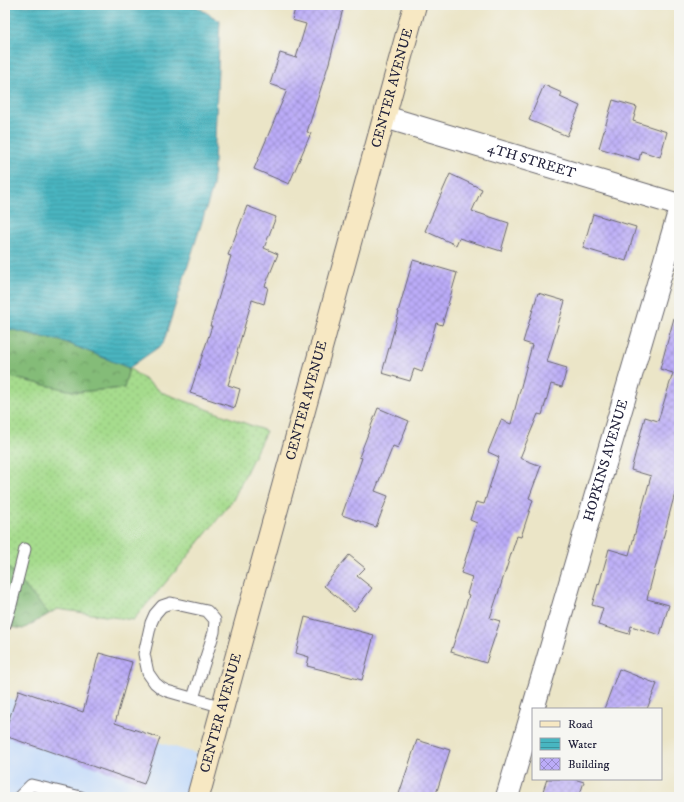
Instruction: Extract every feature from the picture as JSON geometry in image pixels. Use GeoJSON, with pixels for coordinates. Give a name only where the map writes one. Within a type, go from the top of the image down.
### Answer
{"type":"FeatureCollection","features":[{"type":"Feature","properties":{"kind":"street","name":"CENTER AVENUE"},"geometry":{"type":"LineString","coordinates":[[198,797],[415,5]]}},
{"type":"Feature","properties":{"kind":"street","name":"4TH STREET"},"geometry":{"type":"LineString","coordinates":[[385,117],[679,205]]}},
{"type":"Feature","properties":{"kind":"street","name":"HOPKINS AVENUE"},"geometry":{"type":"LineString","coordinates":[[533,708],[679,212]]}},
{"type":"Feature","properties":{"kind":"street","name":"HOPKINS AVENUE"},"geometry":{"type":"LineString","coordinates":[[507,797],[532,712]]}},
{"type":"Feature","properties":{"kind":"lane"},"geometry":{"type":"LineString","coordinates":[[5,625],[25,549]]}},
{"type":"Feature","properties":{"kind":"lane"},"geometry":{"type":"LineString","coordinates":[[193,698],[214,632],[215,620],[207,611],[171,603],[162,606],[155,614],[151,623],[144,654],[148,673],[155,683],[167,691],[223,707]]}},
{"type":"Feature","properties":{"kind":"lane"},"geometry":{"type":"LineString","coordinates":[[19,797],[31,785],[81,797]]}},
{"type":"Feature","properties":{"kind":"shaded area"},"geometry":{"type":"Polygon","coordinates":[[[5,697],[198,754],[186,797],[5,797],[5,697]]]}},
{"type":"Feature","properties":{"kind":"green space"},"geometry":{"type":"Polygon","coordinates":[[[5,328],[65,342],[129,368],[124,388],[77,392],[5,376],[5,328]]]}},
{"type":"Feature","properties":{"kind":"green space"},"geometry":{"type":"Polygon","coordinates":[[[129,368],[161,392],[266,431],[233,500],[180,566],[133,620],[57,609],[49,614],[8,567],[5,566],[5,376],[77,392],[124,388],[129,368]]]}},
{"type":"Feature","properties":{"kind":"green space"},"geometry":{"type":"Polygon","coordinates":[[[5,566],[8,567],[49,614],[23,629],[5,626],[5,566]]]}},
{"type":"Feature","properties":{"kind":"water"},"geometry":{"type":"Polygon","coordinates":[[[5,5],[194,5],[220,21],[213,187],[163,344],[129,368],[65,342],[5,328],[5,5]]]}},
{"type":"Feature","properties":{"kind":"building"},"geometry":{"type":"Polygon","coordinates":[[[296,5],[344,5],[329,63],[307,132],[311,133],[289,184],[254,169],[287,90],[270,84],[280,53],[296,58],[306,24],[292,20],[296,5]]]}},
{"type":"Feature","properties":{"kind":"building"},"geometry":{"type":"Polygon","coordinates":[[[544,85],[562,93],[560,97],[580,106],[567,136],[529,120],[544,85]]]}},
{"type":"Feature","properties":{"kind":"building"},"geometry":{"type":"Polygon","coordinates":[[[613,100],[637,107],[633,121],[667,132],[660,157],[641,151],[639,160],[599,148],[613,100]]]}},
{"type":"Feature","properties":{"kind":"building"},"geometry":{"type":"Polygon","coordinates":[[[450,174],[482,189],[472,211],[509,223],[501,251],[459,238],[456,245],[425,231],[450,174]]]}},
{"type":"Feature","properties":{"kind":"building"},"geometry":{"type":"Polygon","coordinates":[[[247,206],[276,217],[264,248],[278,254],[265,286],[268,287],[264,304],[252,300],[237,352],[238,353],[228,385],[240,389],[235,408],[190,393],[212,326],[210,326],[231,256],[228,255],[247,206]]]}},
{"type":"Feature","properties":{"kind":"building"},"geometry":{"type":"Polygon","coordinates":[[[593,214],[636,227],[626,261],[583,248],[593,214]]]}},
{"type":"Feature","properties":{"kind":"building"},"geometry":{"type":"Polygon","coordinates":[[[413,260],[457,273],[442,325],[436,323],[422,372],[414,369],[410,381],[382,373],[413,260]]]}},
{"type":"Feature","properties":{"kind":"building"},"geometry":{"type":"Polygon","coordinates":[[[538,293],[565,301],[547,362],[567,368],[562,387],[551,384],[542,415],[538,414],[520,458],[541,466],[529,498],[533,500],[521,537],[517,536],[490,618],[500,621],[486,663],[451,652],[469,595],[467,594],[472,577],[461,573],[477,523],[470,520],[476,502],[484,504],[499,457],[488,452],[501,420],[511,424],[532,345],[523,342],[538,293]]]}},
{"type":"Feature","properties":{"kind":"building"},"geometry":{"type":"Polygon","coordinates":[[[674,318],[679,319],[679,495],[675,493],[647,599],[669,605],[660,635],[631,626],[629,634],[598,625],[603,608],[592,605],[609,549],[629,555],[651,476],[631,470],[645,417],[658,421],[673,373],[660,369],[674,318]]]}},
{"type":"Feature","properties":{"kind":"building"},"geometry":{"type":"Polygon","coordinates":[[[378,408],[409,421],[398,448],[393,446],[375,491],[388,496],[376,527],[342,515],[362,458],[359,457],[378,408]]]}},
{"type":"Feature","properties":{"kind":"building"},"geometry":{"type":"Polygon","coordinates":[[[349,555],[365,568],[357,576],[372,588],[354,611],[324,586],[349,555]]]}},
{"type":"Feature","properties":{"kind":"building"},"geometry":{"type":"Polygon","coordinates":[[[305,617],[374,635],[362,680],[307,666],[309,657],[296,653],[305,617]]]}},
{"type":"Feature","properties":{"kind":"building"},"geometry":{"type":"Polygon","coordinates":[[[99,653],[132,662],[115,723],[160,738],[144,784],[5,736],[5,731],[19,690],[83,712],[99,653]]]}},
{"type":"Feature","properties":{"kind":"building"},"geometry":{"type":"Polygon","coordinates":[[[619,669],[657,684],[647,708],[604,708],[619,669]]]}},
{"type":"Feature","properties":{"kind":"building"},"geometry":{"type":"Polygon","coordinates":[[[417,740],[450,750],[435,797],[398,797],[417,740]]]}},
{"type":"Feature","properties":{"kind":"building"},"geometry":{"type":"Polygon","coordinates":[[[547,780],[577,780],[584,782],[579,797],[541,797],[547,780]]]}}]}
